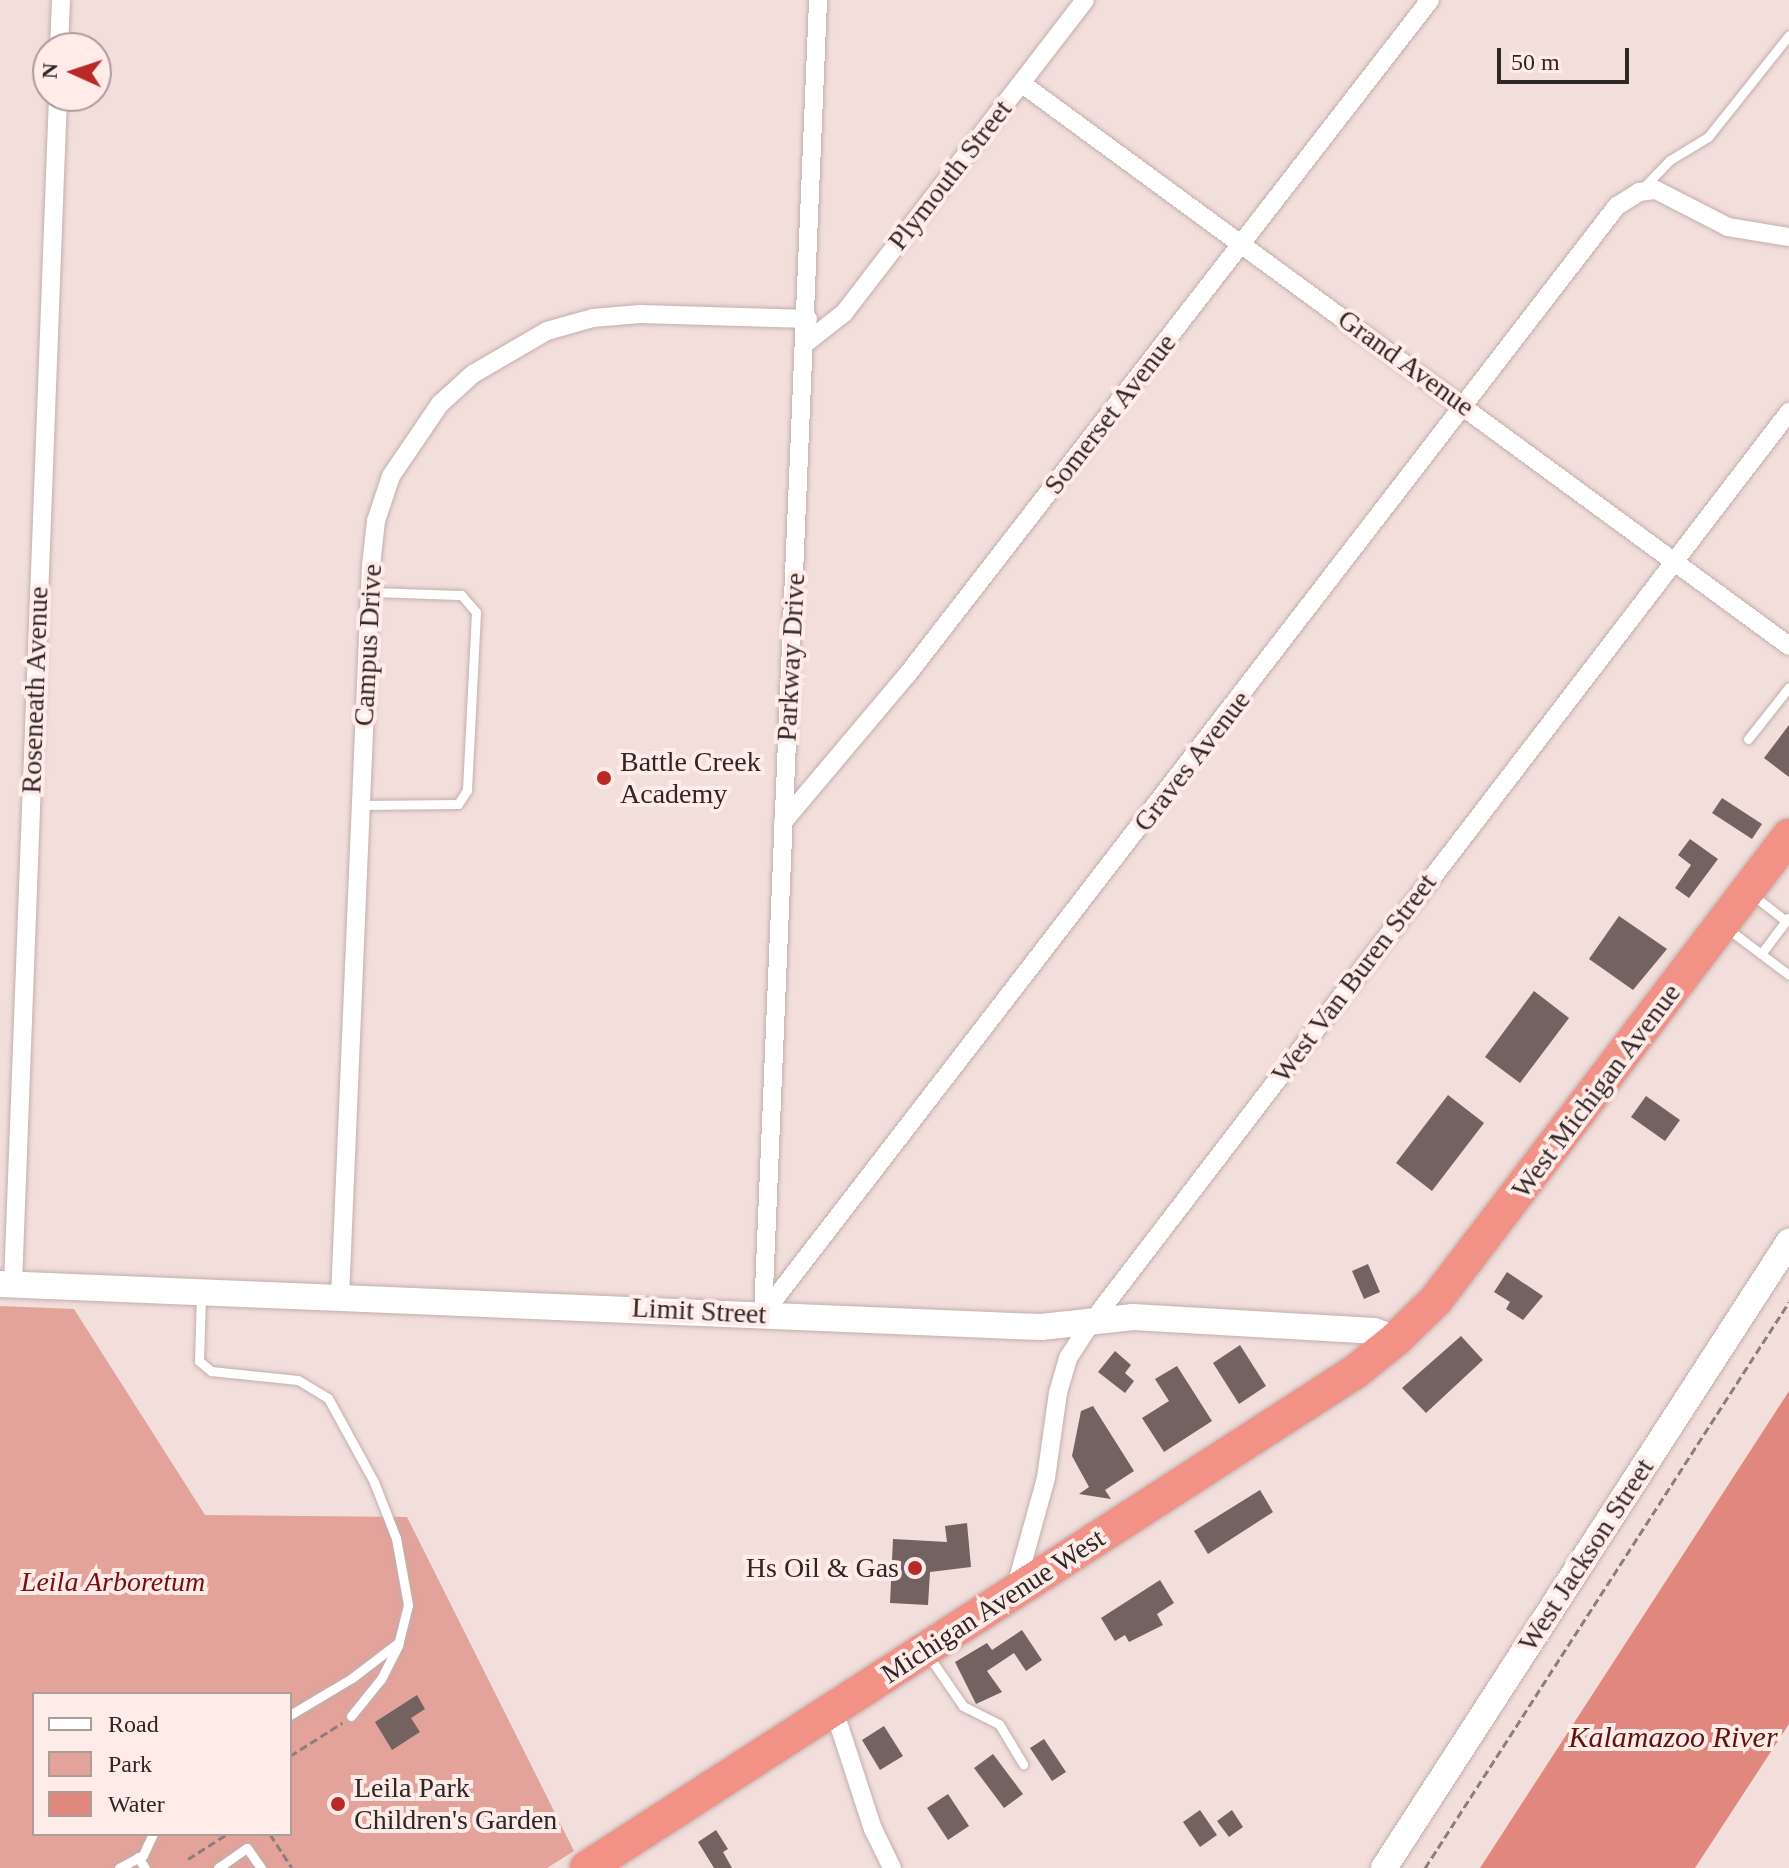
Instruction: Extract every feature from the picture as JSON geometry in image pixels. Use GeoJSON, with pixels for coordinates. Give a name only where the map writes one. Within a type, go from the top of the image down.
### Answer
{"type":"FeatureCollection","features":[{"type":"Feature","properties":{"kind":"highway","name":"West Michigan Avenue"},"geometry":{"type":"LineString","coordinates":[[1396,1339],[1436,1300],[1748,891],[1780,855]]}},
{"type":"Feature","properties":{"kind":"highway","name":"Michigan Avenue West"},"geometry":{"type":"LineString","coordinates":[[587,1868],[1355,1372],[1396,1339]]}},
{"type":"Feature","properties":{"kind":"street"},"geometry":{"type":"LineString","coordinates":[[60,32],[61,0]]}},
{"type":"Feature","properties":{"kind":"street","name":"Parkway Drive"},"geometry":{"type":"LineString","coordinates":[[763,1314],[808,319],[818,0]]}},
{"type":"Feature","properties":{"kind":"street","name":"Plymouth Street"},"geometry":{"type":"LineString","coordinates":[[807,342],[844,313],[1085,0]]}},
{"type":"Feature","properties":{"kind":"street","name":"Somerset Avenue"},"geometry":{"type":"LineString","coordinates":[[783,822],[907,675],[1430,0]]}},
{"type":"Feature","properties":{"kind":"street","name":"Grand Avenue"},"geometry":{"type":"LineString","coordinates":[[1021,83],[1789,646]]}},
{"type":"Feature","properties":{"kind":"street","name":"Roseneath Avenue"},"geometry":{"type":"LineString","coordinates":[[6,1284],[57,112]]}},
{"type":"Feature","properties":{"kind":"street"},"geometry":{"type":"LineString","coordinates":[[1639,192],[1668,194],[1728,227],[1789,237]]}},
{"type":"Feature","properties":{"kind":"street","name":"Graves Avenue"},"geometry":{"type":"LineString","coordinates":[[763,1314],[1466,407],[1617,206],[1639,192]]}},
{"type":"Feature","properties":{"kind":"street","name":"Campus Drive"},"geometry":{"type":"LineString","coordinates":[[340,1297],[370,592],[376,521],[406,450],[440,404],[509,350],[547,331],[593,318],[708,314],[808,319]]}},
{"type":"Feature","properties":{"kind":"street","name":"West Van Buren Street"},"geometry":{"type":"LineString","coordinates":[[1015,1590],[1046,1478],[1058,1393],[1068,1358],[1091,1323],[1671,561],[1789,412]]}},
{"type":"Feature","properties":{"kind":"street","name":"West Jackson Street"},"geometry":{"type":"LineString","coordinates":[[1384,1868],[1789,1242]]}},
{"type":"Feature","properties":{"kind":"street","name":"Limit Street"},"geometry":{"type":"LineString","coordinates":[[6,1284],[1041,1327],[1148,1318],[1374,1331],[1396,1339]]}},
{"type":"Feature","properties":{"kind":"street"},"geometry":{"type":"LineString","coordinates":[[834,1710],[873,1829],[892,1868]]}},
{"type":"Feature","properties":{"kind":"lane"},"geometry":{"type":"LineString","coordinates":[[1639,192],[1670,160],[1708,137],[1789,35]]}},
{"type":"Feature","properties":{"kind":"lane"},"geometry":{"type":"LineString","coordinates":[[361,805],[458,804],[467,790],[476,612],[461,595],[370,592]]}},
{"type":"Feature","properties":{"kind":"lane"},"geometry":{"type":"LineString","coordinates":[[1748,739],[1789,687]]}},
{"type":"Feature","properties":{"kind":"lane"},"geometry":{"type":"LineString","coordinates":[[1748,891],[1788,919],[1761,954]]}},
{"type":"Feature","properties":{"kind":"lane"},"geometry":{"type":"LineString","coordinates":[[1722,925],[1789,975]]}},
{"type":"Feature","properties":{"kind":"lane"},"geometry":{"type":"LineString","coordinates":[[201,1292],[199,1361],[211,1371],[298,1380],[328,1398],[374,1482],[396,1538],[408,1605],[399,1642],[381,1679],[351,1716]]}},
{"type":"Feature","properties":{"kind":"lane"},"geometry":{"type":"LineString","coordinates":[[292,1714],[352,1678],[399,1642]]}},
{"type":"Feature","properties":{"kind":"lane"},"geometry":{"type":"LineString","coordinates":[[925,1650],[963,1706],[999,1724],[1023,1764]]}},
{"type":"Feature","properties":{"kind":"lane"},"geometry":{"type":"LineString","coordinates":[[119,1868],[138,1857],[152,1836]]}},
{"type":"Feature","properties":{"kind":"lane"},"geometry":{"type":"LineString","coordinates":[[218,1868],[247,1848],[261,1868]]}},
{"type":"Feature","properties":{"kind":"lane"},"geometry":{"type":"LineString","coordinates":[[138,1857],[145,1868]]}},
{"type":"Feature","properties":{"kind":"path"},"geometry":{"type":"LineString","coordinates":[[1425,1868],[1789,1302]]}},
{"type":"Feature","properties":{"kind":"path"},"geometry":{"type":"LineString","coordinates":[[292,1755],[351,1716]]}},
{"type":"Feature","properties":{"kind":"path"},"geometry":{"type":"LineString","coordinates":[[188,1859],[224,1836]]}},
{"type":"Feature","properties":{"kind":"path"},"geometry":{"type":"LineString","coordinates":[[271,1836],[292,1868]]}},
{"type":"Feature","properties":{"kind":"green space","name":"Leila Arboretum"},"geometry":{"type":"Polygon","coordinates":[[[0,1306],[74,1309],[205,1515],[407,1517],[574,1851],[547,1868],[0,1868],[0,1306]]]}},
{"type":"Feature","properties":{"kind":"water","name":"Kalamazoo River"},"geometry":{"type":"Polygon","coordinates":[[[1789,1391],[1789,1724],[1695,1868],[1480,1868],[1789,1391]]]}},
{"type":"Feature","properties":{"kind":"building"},"geometry":{"type":"Polygon","coordinates":[[[1789,725],[1789,777],[1764,758],[1789,725]]]}},
{"type":"Feature","properties":{"kind":"building"},"geometry":{"type":"Polygon","coordinates":[[[1722,798],[1762,824],[1752,839],[1712,813],[1722,798]]]}},
{"type":"Feature","properties":{"kind":"building"},"geometry":{"type":"Polygon","coordinates":[[[1690,839],[1718,859],[1689,898],[1675,888],[1691,865],[1678,855],[1690,839]]]}},
{"type":"Feature","properties":{"kind":"building"},"geometry":{"type":"Polygon","coordinates":[[[1619,916],[1667,949],[1633,990],[1589,959],[1619,916]]]}},
{"type":"Feature","properties":{"kind":"building"},"geometry":{"type":"Polygon","coordinates":[[[1534,991],[1569,1018],[1520,1083],[1485,1057],[1534,991]]]}},
{"type":"Feature","properties":{"kind":"building"},"geometry":{"type":"Polygon","coordinates":[[[1448,1095],[1484,1123],[1432,1191],[1396,1163],[1448,1095]]]}},
{"type":"Feature","properties":{"kind":"building"},"geometry":{"type":"Polygon","coordinates":[[[1646,1096],[1680,1120],[1665,1141],[1631,1117],[1646,1096]]]}},
{"type":"Feature","properties":{"kind":"building"},"geometry":{"type":"Polygon","coordinates":[[[1368,1264],[1380,1292],[1364,1299],[1352,1271],[1368,1264]]]}},
{"type":"Feature","properties":{"kind":"building"},"geometry":{"type":"Polygon","coordinates":[[[1507,1272],[1543,1296],[1523,1320],[1506,1309],[1510,1302],[1494,1292],[1507,1272]]]}},
{"type":"Feature","properties":{"kind":"building"},"geometry":{"type":"Polygon","coordinates":[[[1461,1336],[1483,1360],[1426,1413],[1402,1388],[1461,1336]]]}},
{"type":"Feature","properties":{"kind":"building"},"geometry":{"type":"Polygon","coordinates":[[[1240,1345],[1266,1386],[1239,1404],[1213,1363],[1240,1345]]]}},
{"type":"Feature","properties":{"kind":"building"},"geometry":{"type":"Polygon","coordinates":[[[1115,1351],[1131,1365],[1125,1373],[1134,1381],[1125,1393],[1098,1372],[1115,1351]]]}},
{"type":"Feature","properties":{"kind":"building"},"geometry":{"type":"Polygon","coordinates":[[[1177,1366],[1212,1421],[1164,1452],[1142,1418],[1169,1401],[1155,1379],[1177,1366]]]}},
{"type":"Feature","properties":{"kind":"building"},"geometry":{"type":"Polygon","coordinates":[[[1093,1406],[1134,1471],[1105,1490],[1111,1499],[1079,1494],[1089,1487],[1072,1456],[1081,1411],[1093,1406]]]}},
{"type":"Feature","properties":{"kind":"building"},"geometry":{"type":"Polygon","coordinates":[[[1260,1490],[1273,1512],[1208,1554],[1194,1531],[1260,1490]]]}},
{"type":"Feature","properties":{"kind":"building"},"geometry":{"type":"Polygon","coordinates":[[[967,1523],[971,1567],[930,1572],[928,1605],[890,1603],[893,1539],[947,1542],[945,1526],[967,1523]]]}},
{"type":"Feature","properties":{"kind":"building"},"geometry":{"type":"Polygon","coordinates":[[[1160,1580],[1174,1603],[1157,1614],[1163,1625],[1129,1642],[1125,1635],[1115,1641],[1101,1618],[1160,1580]]]}},
{"type":"Feature","properties":{"kind":"building"},"geometry":{"type":"Polygon","coordinates":[[[1022,1630],[1042,1660],[1026,1671],[1014,1653],[987,1671],[1002,1692],[976,1704],[955,1662],[987,1643],[992,1650],[1022,1630]]]}},
{"type":"Feature","properties":{"kind":"building"},"geometry":{"type":"Polygon","coordinates":[[[417,1695],[425,1709],[411,1718],[420,1732],[392,1750],[375,1722],[417,1695]]]}},
{"type":"Feature","properties":{"kind":"building"},"geometry":{"type":"Polygon","coordinates":[[[884,1726],[903,1756],[880,1770],[862,1740],[884,1726]]]}},
{"type":"Feature","properties":{"kind":"building"},"geometry":{"type":"Polygon","coordinates":[[[1044,1739],[1066,1772],[1052,1781],[1030,1748],[1044,1739]]]}},
{"type":"Feature","properties":{"kind":"building"},"geometry":{"type":"Polygon","coordinates":[[[993,1754],[1023,1794],[1004,1808],[974,1768],[993,1754]]]}},
{"type":"Feature","properties":{"kind":"building"},"geometry":{"type":"Polygon","coordinates":[[[948,1794],[969,1826],[948,1840],[927,1808],[948,1794]]]}},
{"type":"Feature","properties":{"kind":"building"},"geometry":{"type":"Polygon","coordinates":[[[1200,1810],[1217,1835],[1200,1847],[1183,1822],[1200,1810]]]}},
{"type":"Feature","properties":{"kind":"building"},"geometry":{"type":"Polygon","coordinates":[[[1232,1810],[1243,1827],[1229,1837],[1217,1821],[1232,1810]]]}},
{"type":"Feature","properties":{"kind":"building"},"geometry":{"type":"Polygon","coordinates":[[[716,1830],[728,1849],[723,1852],[732,1868],[714,1868],[698,1842],[716,1830]]]}},
{"type":"Feature","properties":{"kind":"place","name":"Battle Creek Academy"},"geometry":{"type":"Point","coordinates":[604,778]}},
{"type":"Feature","properties":{"kind":"place","name":"Hs Oil & Gas"},"geometry":{"type":"Point","coordinates":[915,1568]}},
{"type":"Feature","properties":{"kind":"place","name":"Leila Park Children's Garden"},"geometry":{"type":"Point","coordinates":[338,1804]}}]}
